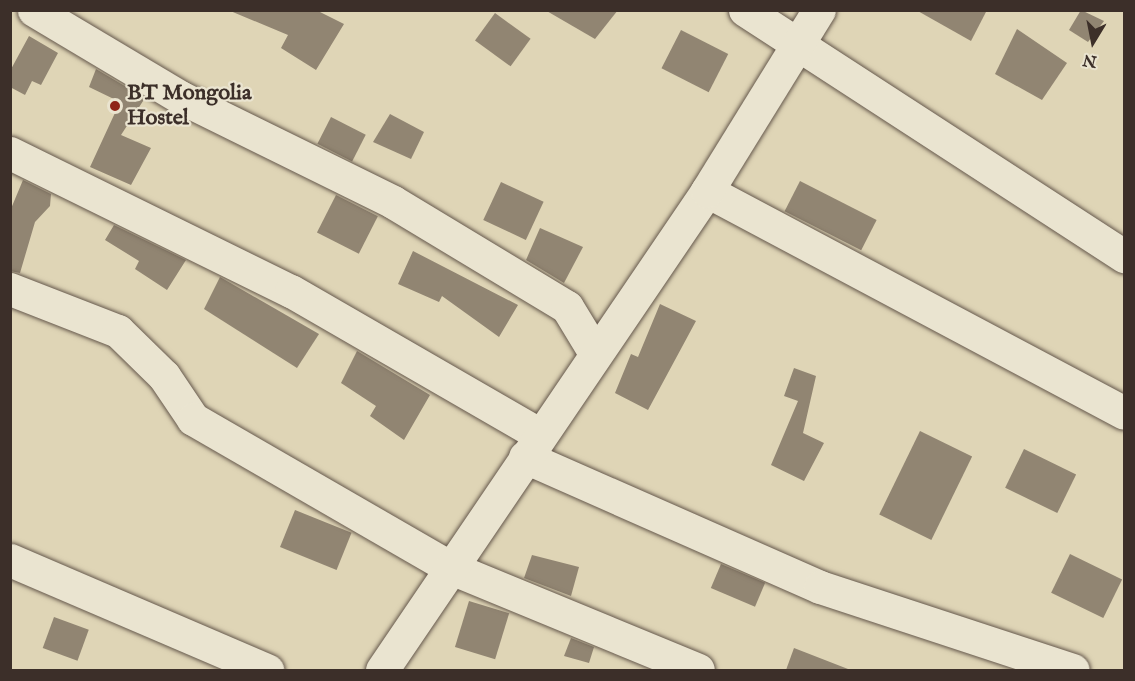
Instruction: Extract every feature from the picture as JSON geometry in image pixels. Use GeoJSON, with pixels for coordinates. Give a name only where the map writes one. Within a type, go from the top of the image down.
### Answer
{"type":"FeatureCollection","features":[{"type":"Feature","properties":{"kind":"street"},"geometry":{"type":"LineString","coordinates":[[34,10],[180,97],[393,202],[567,306],[595,353]]}},
{"type":"Feature","properties":{"kind":"street"},"geometry":{"type":"LineString","coordinates":[[745,10],[1125,256]]}},
{"type":"Feature","properties":{"kind":"street"},"geometry":{"type":"LineString","coordinates":[[382,670],[595,353],[708,191],[796,43],[819,10]]}},
{"type":"Feature","properties":{"kind":"street"},"geometry":{"type":"LineString","coordinates":[[10,153],[291,291],[532,446],[820,587],[1073,670]]}},
{"type":"Feature","properties":{"kind":"street"},"geometry":{"type":"LineString","coordinates":[[708,191],[1125,413]]}},
{"type":"Feature","properties":{"kind":"street"},"geometry":{"type":"LineString","coordinates":[[10,289],[118,331],[164,376],[193,419],[451,568],[698,670]]}},
{"type":"Feature","properties":{"kind":"street"},"geometry":{"type":"LineString","coordinates":[[10,560],[267,670]]}},
{"type":"Feature","properties":{"kind":"building"},"geometry":{"type":"Polygon","coordinates":[[[228,10],[316,10],[344,24],[316,70],[281,48],[288,35],[228,10]]]}},
{"type":"Feature","properties":{"kind":"building"},"geometry":{"type":"Polygon","coordinates":[[[545,10],[618,10],[595,39],[545,10]]]}},
{"type":"Feature","properties":{"kind":"building"},"geometry":{"type":"Polygon","coordinates":[[[916,10],[987,10],[971,41],[916,10]]]}},
{"type":"Feature","properties":{"kind":"building"},"geometry":{"type":"Polygon","coordinates":[[[1081,10],[1104,21],[1088,42],[1069,30],[1081,10]]]}},
{"type":"Feature","properties":{"kind":"building"},"geometry":{"type":"Polygon","coordinates":[[[495,13],[531,39],[511,66],[475,41],[495,13]]]}},
{"type":"Feature","properties":{"kind":"building"},"geometry":{"type":"Polygon","coordinates":[[[1017,29],[1067,63],[1042,100],[995,74],[1017,29]]]}},
{"type":"Feature","properties":{"kind":"building"},"geometry":{"type":"Polygon","coordinates":[[[681,30],[728,54],[709,92],[661,68],[681,30]]]}},
{"type":"Feature","properties":{"kind":"building"},"geometry":{"type":"Polygon","coordinates":[[[29,36],[58,53],[41,85],[32,81],[25,95],[10,87],[10,71],[29,36]]]}},
{"type":"Feature","properties":{"kind":"building"},"geometry":{"type":"Polygon","coordinates":[[[96,69],[145,98],[121,135],[151,148],[131,185],[90,167],[120,102],[89,87],[96,69]]]}},
{"type":"Feature","properties":{"kind":"building"},"geometry":{"type":"Polygon","coordinates":[[[390,114],[424,132],[411,159],[373,142],[390,114]]]}},
{"type":"Feature","properties":{"kind":"building"},"geometry":{"type":"Polygon","coordinates":[[[331,117],[366,135],[352,161],[317,144],[331,117]]]}},
{"type":"Feature","properties":{"kind":"building"},"geometry":{"type":"Polygon","coordinates":[[[23,180],[51,194],[50,206],[35,222],[20,273],[10,271],[10,211],[23,180]]]}},
{"type":"Feature","properties":{"kind":"building"},"geometry":{"type":"Polygon","coordinates":[[[800,181],[877,220],[861,250],[785,211],[800,181]]]}},
{"type":"Feature","properties":{"kind":"building"},"geometry":{"type":"Polygon","coordinates":[[[501,182],[544,202],[526,240],[483,220],[501,182]]]}},
{"type":"Feature","properties":{"kind":"building"},"geometry":{"type":"Polygon","coordinates":[[[336,195],[378,216],[359,254],[317,232],[336,195]]]}},
{"type":"Feature","properties":{"kind":"building"},"geometry":{"type":"Polygon","coordinates":[[[114,225],[186,260],[167,290],[135,269],[139,261],[105,240],[114,225]]]}},
{"type":"Feature","properties":{"kind":"building"},"geometry":{"type":"Polygon","coordinates":[[[540,228],[583,247],[564,283],[526,260],[540,228]]]}},
{"type":"Feature","properties":{"kind":"building"},"geometry":{"type":"Polygon","coordinates":[[[413,251],[518,305],[499,337],[442,296],[439,302],[398,284],[413,251]]]}},
{"type":"Feature","properties":{"kind":"building"},"geometry":{"type":"Polygon","coordinates":[[[220,277],[319,334],[297,368],[204,309],[220,277]]]}},
{"type":"Feature","properties":{"kind":"building"},"geometry":{"type":"Polygon","coordinates":[[[660,304],[696,321],[648,410],[615,393],[631,354],[638,357],[660,304]]]}},
{"type":"Feature","properties":{"kind":"building"},"geometry":{"type":"Polygon","coordinates":[[[357,351],[430,395],[404,440],[370,416],[376,406],[341,383],[357,351]]]}},
{"type":"Feature","properties":{"kind":"building"},"geometry":{"type":"Polygon","coordinates":[[[794,368],[816,376],[803,433],[824,443],[804,481],[771,465],[798,401],[784,396],[794,368]]]}},
{"type":"Feature","properties":{"kind":"building"},"geometry":{"type":"Polygon","coordinates":[[[920,431],[972,456],[931,540],[879,515],[920,431]]]}},
{"type":"Feature","properties":{"kind":"building"},"geometry":{"type":"Polygon","coordinates":[[[1024,449],[1076,474],[1057,513],[1005,488],[1024,449]]]}},
{"type":"Feature","properties":{"kind":"building"},"geometry":{"type":"Polygon","coordinates":[[[295,510],[352,533],[337,570],[280,547],[295,510]]]}},
{"type":"Feature","properties":{"kind":"building"},"geometry":{"type":"Polygon","coordinates":[[[1070,554],[1122,579],[1103,618],[1051,593],[1070,554]]]}},
{"type":"Feature","properties":{"kind":"building"},"geometry":{"type":"Polygon","coordinates":[[[532,555],[579,567],[571,596],[524,578],[532,555]]]}},
{"type":"Feature","properties":{"kind":"building"},"geometry":{"type":"Polygon","coordinates":[[[721,564],[765,583],[755,607],[711,588],[721,564]]]}},
{"type":"Feature","properties":{"kind":"building"},"geometry":{"type":"Polygon","coordinates":[[[469,601],[509,613],[495,659],[455,647],[469,601]]]}},
{"type":"Feature","properties":{"kind":"building"},"geometry":{"type":"Polygon","coordinates":[[[54,617],[89,630],[77,661],[43,648],[54,617]]]}},
{"type":"Feature","properties":{"kind":"building"},"geometry":{"type":"Polygon","coordinates":[[[571,638],[594,647],[589,663],[564,656],[571,638]]]}},
{"type":"Feature","properties":{"kind":"building"},"geometry":{"type":"Polygon","coordinates":[[[794,648],[848,669],[848,670],[786,670],[794,648]]]}},
{"type":"Feature","properties":{"kind":"place","name":"BT Mongolia Hostel"},"geometry":{"type":"Point","coordinates":[115,106]}}]}
